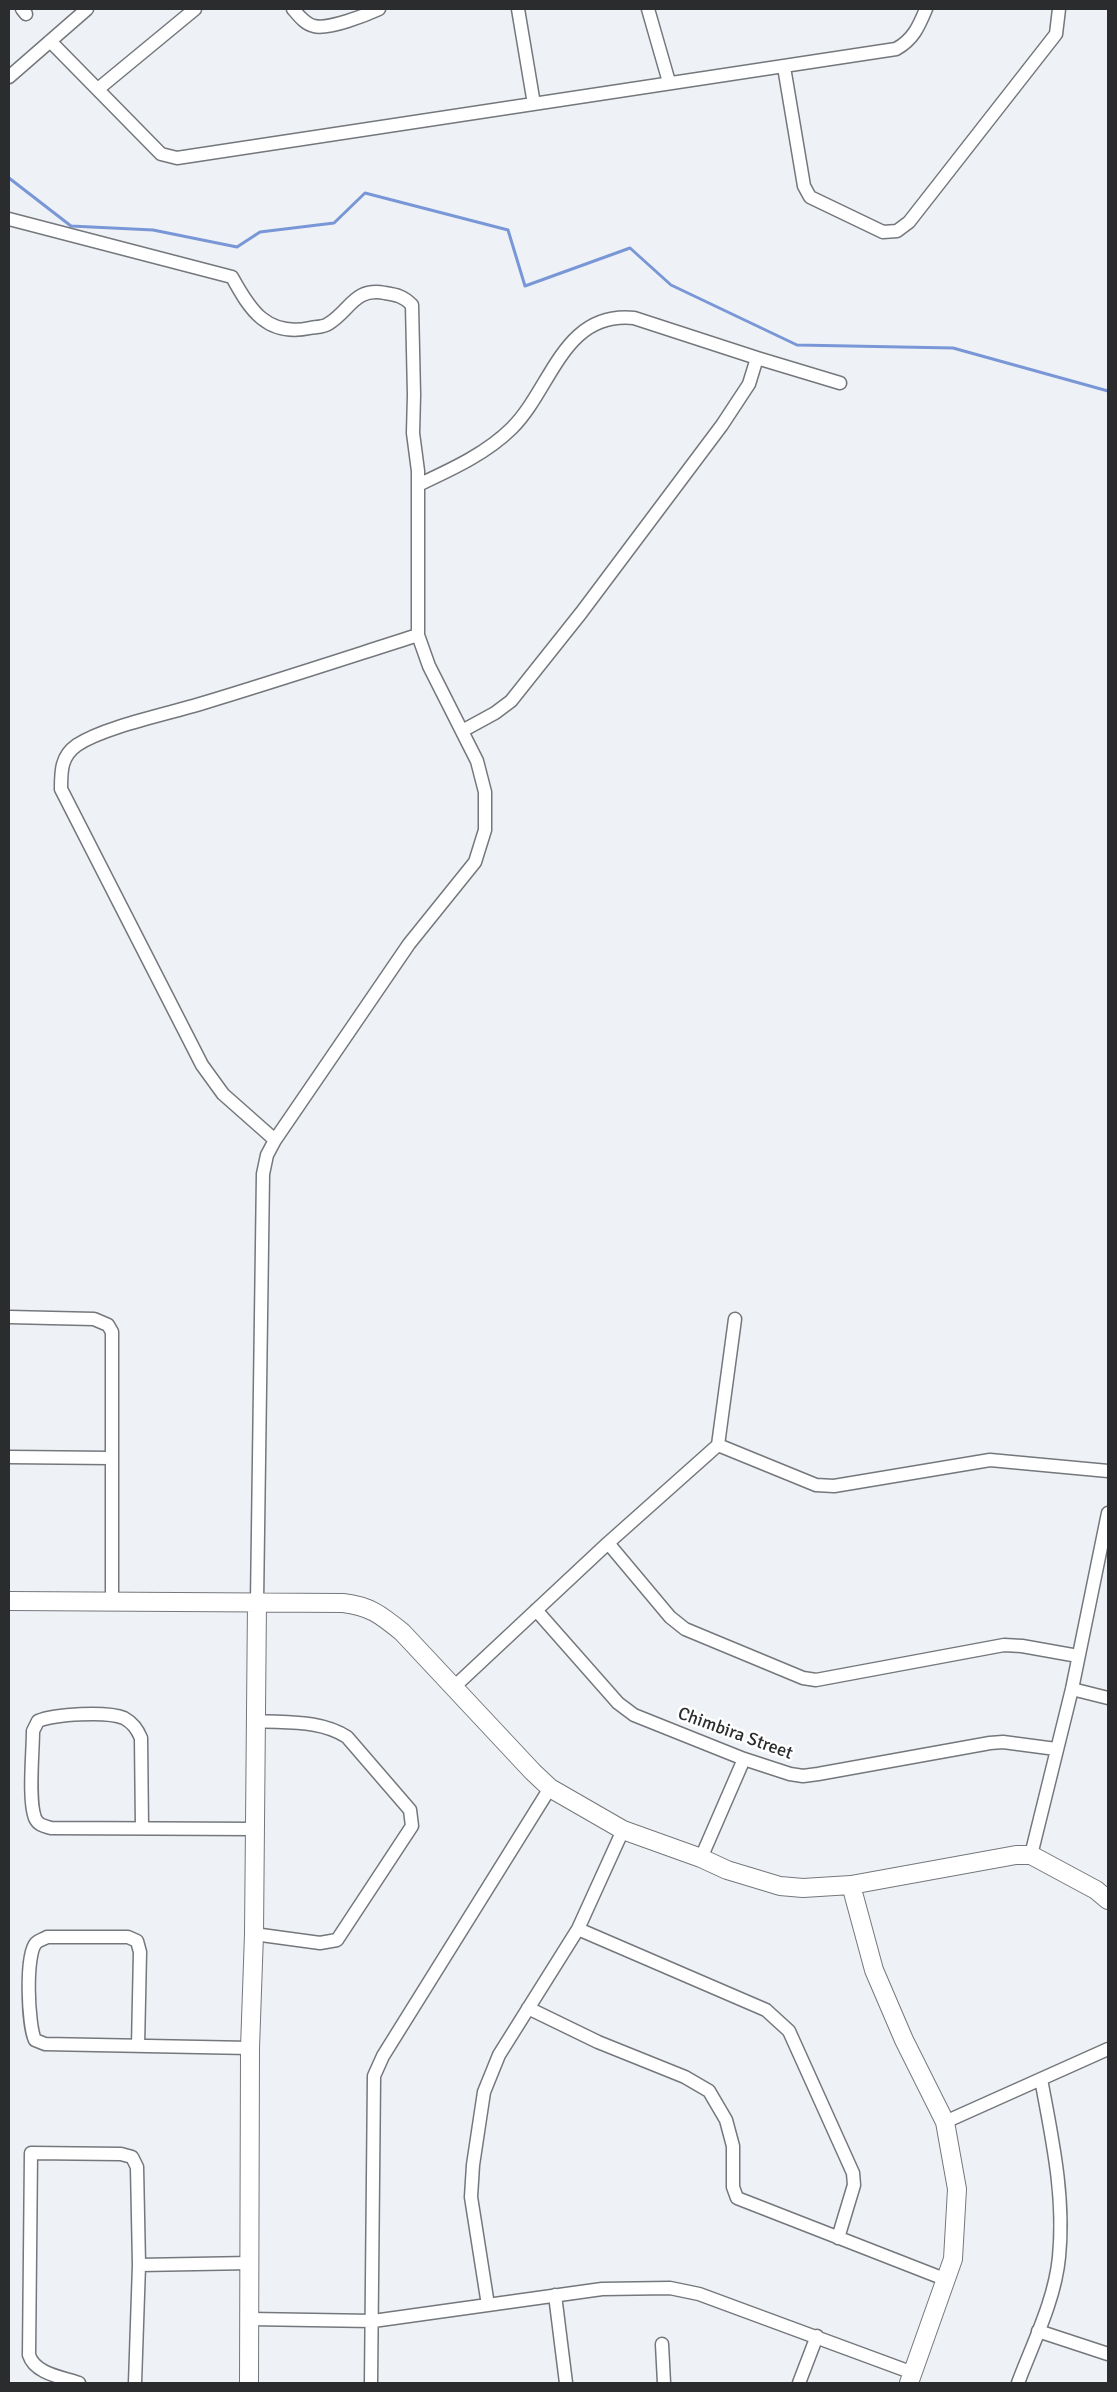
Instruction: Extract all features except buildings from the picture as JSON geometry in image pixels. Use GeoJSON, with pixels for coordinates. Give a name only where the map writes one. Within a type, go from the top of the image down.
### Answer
{"type":"FeatureCollection","features":[{"type":"Feature","properties":{"kind":"street"},"geometry":{"type":"LineString","coordinates":[[9,77],[87,9]]}},
{"type":"Feature","properties":{"kind":"street"},"geometry":{"type":"LineString","coordinates":[[98,89],[195,9]]}},
{"type":"Feature","properties":{"kind":"street"},"geometry":{"type":"LineString","coordinates":[[293,9],[302,19],[314,27],[343,22],[379,9]]}},
{"type":"Feature","properties":{"kind":"street"},"geometry":{"type":"LineString","coordinates":[[518,9],[534,104]]}},
{"type":"Feature","properties":{"kind":"street"},"geometry":{"type":"LineString","coordinates":[[648,9],[669,82]]}},
{"type":"Feature","properties":{"kind":"street"},"geometry":{"type":"LineString","coordinates":[[50,41],[161,154],[177,158],[896,49],[907,43],[918,28],[926,9]]}},
{"type":"Feature","properties":{"kind":"street"},"geometry":{"type":"LineString","coordinates":[[784,67],[804,186],[810,197],[883,232],[897,231],[909,222],[1056,34],[1059,9]]}},
{"type":"Feature","properties":{"kind":"street"},"geometry":{"type":"LineString","coordinates":[[9,219],[232,277],[255,314],[272,325],[297,331],[328,325],[362,294],[379,292],[402,296],[412,305],[413,433],[418,485],[418,635],[429,666],[478,761],[485,792],[484,830],[474,862],[409,944],[274,1140],[267,1156],[263,1174],[257,1602],[258,1722],[250,2048],[250,2383]]}},
{"type":"Feature","properties":{"kind":"street"},"geometry":{"type":"LineString","coordinates":[[418,485],[467,461],[512,428],[571,343],[585,328],[602,320],[620,316],[634,318],[840,384]]}},
{"type":"Feature","properties":{"kind":"street"},"geometry":{"type":"LineString","coordinates":[[462,731],[496,713],[511,701],[575,620],[722,425],[749,384],[756,358]]}},
{"type":"Feature","properties":{"kind":"street"},"geometry":{"type":"LineString","coordinates":[[274,1140],[223,1094],[202,1065],[61,789],[60,770],[64,759],[77,745],[106,732],[234,694],[418,635]]}},
{"type":"Feature","properties":{"kind":"street"},"geometry":{"type":"LineString","coordinates":[[9,1317],[94,1319],[108,1325],[112,1332],[112,1602]]}},
{"type":"Feature","properties":{"kind":"street"},"geometry":{"type":"LineString","coordinates":[[454,1687],[718,1445],[735,1319]]}},
{"type":"Feature","properties":{"kind":"street"},"geometry":{"type":"LineString","coordinates":[[718,1445],[816,1485],[834,1486],[990,1460],[1108,1471]]}},
{"type":"Feature","properties":{"kind":"street"},"geometry":{"type":"LineString","coordinates":[[9,1457],[111,1458]]}},
{"type":"Feature","properties":{"kind":"street"},"geometry":{"type":"LineString","coordinates":[[1031,1855],[1072,1689],[1108,1513]]}},
{"type":"Feature","properties":{"kind":"street"},"geometry":{"type":"LineString","coordinates":[[608,1544],[670,1617],[685,1629],[803,1678],[816,1680],[1004,1645],[1022,1646],[1078,1656]]}},
{"type":"Feature","properties":{"kind":"street"},"geometry":{"type":"LineString","coordinates":[[9,1601],[343,1603],[361,1606],[378,1612],[402,1632],[550,1788],[623,1830],[701,1858],[727,1870],[780,1886],[803,1888],[851,1885],[1016,1855],[1031,1855],[1096,1890],[1108,1900]]}},
{"type":"Feature","properties":{"kind":"street","name":"Chimbira Street"},"geometry":{"type":"LineString","coordinates":[[536,1610],[618,1703],[634,1714],[744,1759],[790,1774],[803,1776],[990,1743],[1003,1742],[1056,1749]]}},
{"type":"Feature","properties":{"kind":"street"},"geometry":{"type":"LineString","coordinates":[[1072,1689],[1108,1698]]}},
{"type":"Feature","properties":{"kind":"street"},"geometry":{"type":"LineString","coordinates":[[142,1828],[142,1738],[137,1728],[126,1719],[115,1715],[49,1717],[38,1721],[33,1731],[33,1806],[35,1819],[41,1826],[50,1828],[256,1829]]}},
{"type":"Feature","properties":{"kind":"street"},"geometry":{"type":"LineString","coordinates":[[254,1934],[320,1944],[337,1940],[412,1826],[410,1810],[347,1737],[335,1729],[317,1725],[258,1722]]}},
{"type":"Feature","properties":{"kind":"street"},"geometry":{"type":"LineString","coordinates":[[701,1858],[744,1759]]}},
{"type":"Feature","properties":{"kind":"street"},"geometry":{"type":"LineString","coordinates":[[371,2383],[374,2076],[383,2056],[550,1788]]}},
{"type":"Feature","properties":{"kind":"street"},"geometry":{"type":"LineString","coordinates":[[488,2305],[471,2197],[473,2165],[484,2092],[499,2055],[578,1929],[623,1830]]}},
{"type":"Feature","properties":{"kind":"street"},"geometry":{"type":"LineString","coordinates":[[250,2319],[373,2321],[602,2289],[670,2288],[699,2294],[817,2336],[911,2378],[947,2280],[955,2245],[957,2189],[944,2122],[904,2040],[874,1970],[851,1885]]}},
{"type":"Feature","properties":{"kind":"street"},"geometry":{"type":"LineString","coordinates":[[578,1929],[766,2010],[780,2021],[789,2032],[853,2173],[854,2185],[838,2238]]}},
{"type":"Feature","properties":{"kind":"street"},"geometry":{"type":"LineString","coordinates":[[138,2046],[140,1952],[137,1941],[128,1936],[47,1937],[37,1942],[31,1952],[29,1993],[31,2030],[35,2040],[45,2044],[138,2046],[250,2048]]}},
{"type":"Feature","properties":{"kind":"street"},"geometry":{"type":"LineString","coordinates":[[528,2008],[598,2042],[685,2077],[709,2091],[726,2120],[733,2146],[733,2187],[737,2198],[947,2280]]}},
{"type":"Feature","properties":{"kind":"street"},"geometry":{"type":"LineString","coordinates":[[944,2122],[1108,2049]]}},
{"type":"Feature","properties":{"kind":"street"},"geometry":{"type":"LineString","coordinates":[[1018,2383],[1050,2297],[1059,2258],[1061,2224],[1060,2186],[1041,2079]]}},
{"type":"Feature","properties":{"kind":"street"},"geometry":{"type":"LineString","coordinates":[[79,2383],[37,2369],[31,2363],[29,2355],[31,2153],[121,2154],[132,2158],[137,2167],[139,2265],[135,2383]]}},
{"type":"Feature","properties":{"kind":"street"},"geometry":{"type":"LineString","coordinates":[[139,2265],[251,2263]]}},
{"type":"Feature","properties":{"kind":"street"},"geometry":{"type":"LineString","coordinates":[[555,2295],[566,2383]]}},
{"type":"Feature","properties":{"kind":"street"},"geometry":{"type":"LineString","coordinates":[[1038,2331],[1108,2354]]}},
{"type":"Feature","properties":{"kind":"street"},"geometry":{"type":"LineString","coordinates":[[798,2383],[817,2336]]}},
{"type":"Feature","properties":{"kind":"street"},"geometry":{"type":"LineString","coordinates":[[662,2344],[664,2383]]}},
{"type":"Feature","properties":{"kind":"waterway"},"geometry":{"type":"LineString","coordinates":[[9,178],[71,226],[153,230],[237,247],[260,232],[334,223],[365,193],[508,230],[525,286],[630,248],[671,285],[797,345],[953,348],[1108,391]]}}]}
